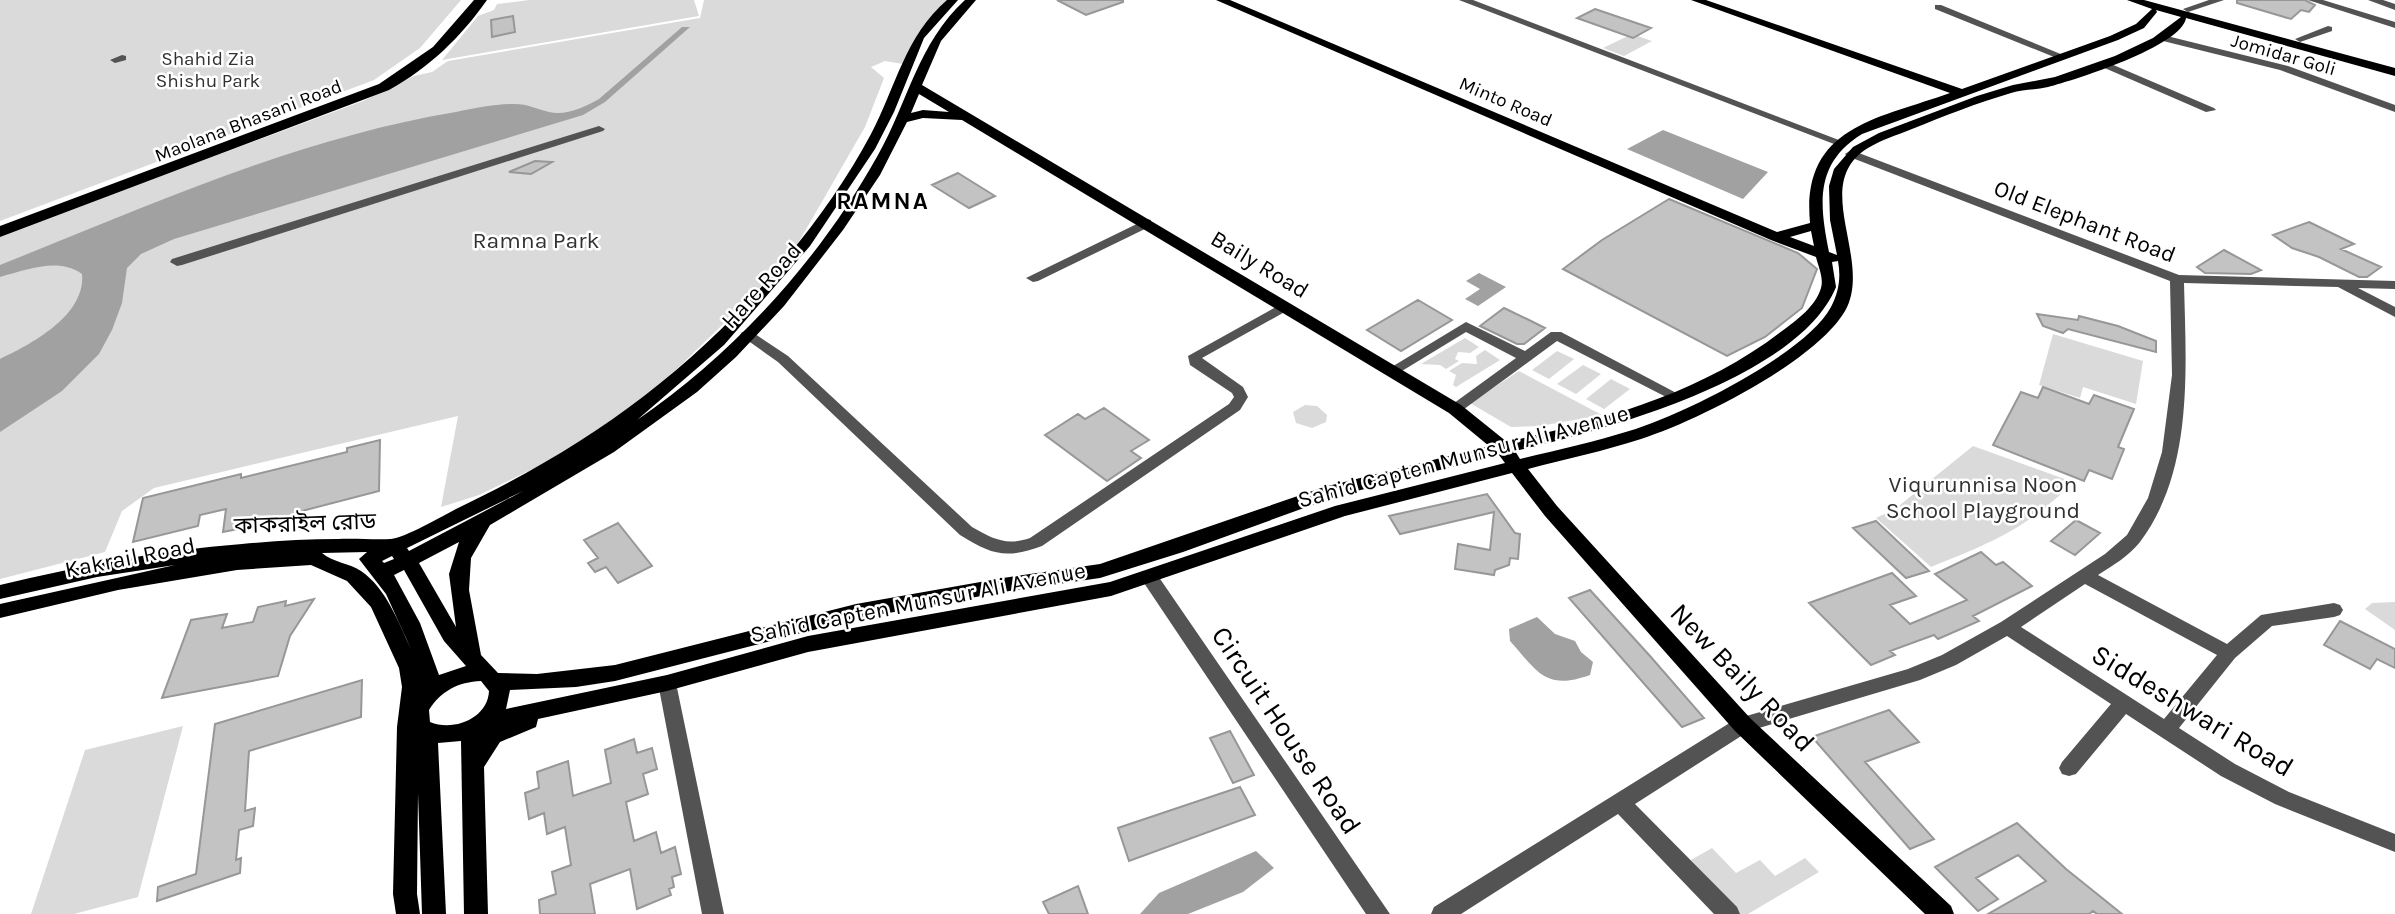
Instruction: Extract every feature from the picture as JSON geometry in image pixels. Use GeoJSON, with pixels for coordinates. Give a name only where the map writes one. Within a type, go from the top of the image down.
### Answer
{"type":"FeatureCollection","features":[{"type":"Feature","properties":{"kind":"highway","name":"Maolana Bhasani Road"},"geometry":{"type":"LineString","coordinates":[[0,225],[313,110],[375,83],[415,57],[439,35],[467,0]]}},
{"type":"Feature","properties":{"kind":"highway","name":"Maolana Bhasani Road"},"geometry":{"type":"LineString","coordinates":[[0,232],[384,87],[412,72],[440,49],[481,0]]}},
{"type":"Feature","properties":{"kind":"main road"},"geometry":{"type":"LineString","coordinates":[[434,914],[427,733],[417,719],[428,666],[376,566],[402,553],[460,513],[561,462],[648,403],[713,347],[804,246],[857,169],[897,94],[916,39],[930,19],[953,0]]}},
{"type":"Feature","properties":{"kind":"main road","name":"Hare Road"},"geometry":{"type":"LineString","coordinates":[[402,553],[491,516],[584,464],[642,425],[730,353],[822,250],[854,205],[902,120],[935,37],[971,0]]}},
{"type":"Feature","properties":{"kind":"main road","name":"Minto Road"},"geometry":{"type":"LineString","coordinates":[[1221,0],[1776,237],[1823,256],[1844,260]]}},
{"type":"Feature","properties":{"kind":"main road"},"geometry":{"type":"LineString","coordinates":[[1696,0],[1961,93]]}},
{"type":"Feature","properties":{"kind":"main road"},"geometry":{"type":"LineString","coordinates":[[2122,0],[2185,9],[2300,39],[2394,69]]}},
{"type":"Feature","properties":{"kind":"main road"},"geometry":{"type":"LineString","coordinates":[[2132,0],[2394,69]]}},
{"type":"Feature","properties":{"kind":"main road"},"geometry":{"type":"LineString","coordinates":[[1838,142],[1961,93],[2033,77],[2152,32],[2167,20],[2172,0]]}},
{"type":"Feature","properties":{"kind":"main road"},"geometry":{"type":"LineString","coordinates":[[1852,154],[1892,132],[2134,28],[2148,18],[2152,3]]}},
{"type":"Feature","properties":{"kind":"main road"},"geometry":{"type":"LineString","coordinates":[[2152,3],[2394,69]]}},
{"type":"Feature","properties":{"kind":"main road"},"geometry":{"type":"LineString","coordinates":[[2033,77],[2143,29],[2154,19],[2152,3]]}},
{"type":"Feature","properties":{"kind":"main road"},"geometry":{"type":"LineString","coordinates":[[2006,85],[2053,82],[2104,64],[2163,38],[2185,9]]}},
{"type":"Feature","properties":{"kind":"main road"},"geometry":{"type":"LineString","coordinates":[[2185,9],[2394,69]]}},
{"type":"Feature","properties":{"kind":"main road"},"geometry":{"type":"LineString","coordinates":[[2185,9],[2394,69]]}},
{"type":"Feature","properties":{"kind":"main road"},"geometry":{"type":"LineString","coordinates":[[2134,28],[2163,38]]}},
{"type":"Feature","properties":{"kind":"main road","name":"Baily Road"},"geometry":{"type":"LineString","coordinates":[[915,86],[1455,409],[1502,447],[1517,465]]}},
{"type":"Feature","properties":{"kind":"main road"},"geometry":{"type":"LineString","coordinates":[[902,120],[923,114],[969,117]]}},
{"type":"Feature","properties":{"kind":"main road","name":"Sahid Capten Munsur Ali Avenue"},"geometry":{"type":"LineString","coordinates":[[477,725],[667,683],[808,644],[1111,589],[1150,578],[1341,511],[1636,435],[1674,420],[1743,387],[1784,348],[1824,298],[1829,276],[1818,225],[1817,183],[1826,156],[1838,142]]}},
{"type":"Feature","properties":{"kind":"main road","name":"Sahid Capten Munsur Ali Avenue"},"geometry":{"type":"LineString","coordinates":[[483,671],[522,683],[590,678],[830,617],[1110,569],[1324,493],[1502,447],[1601,425],[1676,397],[1784,348],[1828,320],[1844,297],[1848,280],[1835,196],[1840,171],[1852,154]]}},
{"type":"Feature","properties":{"kind":"main road"},"geometry":{"type":"LineString","coordinates":[[1776,237],[1818,225]]}},
{"type":"Feature","properties":{"kind":"main road"},"geometry":{"type":"LineString","coordinates":[[771,282],[790,287]]}},
{"type":"Feature","properties":{"kind":"main road","name":"New Baily Road"},"geometry":{"type":"LineString","coordinates":[[1517,465],[1551,511],[1743,725],[1942,914]]}},
{"type":"Feature","properties":{"kind":"main road"},"geometry":{"type":"LineString","coordinates":[[291,547],[403,531],[460,513]]}},
{"type":"Feature","properties":{"kind":"main road"},"geometry":{"type":"LineString","coordinates":[[483,671],[469,637],[457,576],[465,546],[491,516]]}},
{"type":"Feature","properties":{"kind":"main road","name":"কাকরাইল রোড"},"geometry":{"type":"LineString","coordinates":[[291,547],[402,553]]}},
{"type":"Feature","properties":{"kind":"main road","name":"Kakrail Road"},"geometry":{"type":"LineString","coordinates":[[0,592],[137,561],[192,553],[291,547]]}},
{"type":"Feature","properties":{"kind":"main road"},"geometry":{"type":"LineString","coordinates":[[402,553],[452,637],[483,671],[501,696],[491,714],[477,725],[448,736],[427,733]]}},
{"type":"Feature","properties":{"kind":"main road"},"geometry":{"type":"LineString","coordinates":[[312,558],[354,576],[379,603],[409,668],[412,687],[421,701],[405,875],[408,914]]}},
{"type":"Feature","properties":{"kind":"main road","name":"কাকরাইল রোড"},"geometry":{"type":"LineString","coordinates":[[312,558],[376,566]]}},
{"type":"Feature","properties":{"kind":"main road","name":"Kakrail Road"},"geometry":{"type":"LineString","coordinates":[[0,611],[104,584],[168,572],[312,558]]}},
{"type":"Feature","properties":{"kind":"main road"},"geometry":{"type":"LineString","coordinates":[[421,701],[457,676],[483,671]]}},
{"type":"Feature","properties":{"kind":"main road"},"geometry":{"type":"LineString","coordinates":[[471,768],[492,737],[514,725],[591,699]]}},
{"type":"Feature","properties":{"kind":"main road"},"geometry":{"type":"LineString","coordinates":[[476,914],[471,768],[477,725]]}},
{"type":"Feature","properties":{"kind":"street"},"geometry":{"type":"LineString","coordinates":[[1464,0],[1838,142]]}},
{"type":"Feature","properties":{"kind":"street"},"geometry":{"type":"LineString","coordinates":[[2185,9],[2219,0]]}},
{"type":"Feature","properties":{"kind":"street"},"geometry":{"type":"LineString","coordinates":[[2313,0],[2395,25]]}},
{"type":"Feature","properties":{"kind":"street"},"geometry":{"type":"LineString","coordinates":[[2373,0],[2395,7]]}},
{"type":"Feature","properties":{"kind":"street"},"geometry":{"type":"LineString","coordinates":[[1938,7],[2063,57]]}},
{"type":"Feature","properties":{"kind":"street"},"geometry":{"type":"LineString","coordinates":[[2300,39],[2328,29]]}},
{"type":"Feature","properties":{"kind":"street","name":"Jomidar Goli"},"geometry":{"type":"LineString","coordinates":[[2163,38],[2246,61],[2284,68],[2395,109]]}},
{"type":"Feature","properties":{"kind":"street"},"geometry":{"type":"LineString","coordinates":[[2104,64],[2210,110]]}},
{"type":"Feature","properties":{"kind":"street"},"geometry":{"type":"LineString","coordinates":[[177,262],[599,129]]}},
{"type":"Feature","properties":{"kind":"street","name":"Old Elephant Road"},"geometry":{"type":"LineString","coordinates":[[1852,154],[2177,279],[2395,285]]}},
{"type":"Feature","properties":{"kind":"street"},"geometry":{"type":"LineString","coordinates":[[1033,278],[1147,223]]}},
{"type":"Feature","properties":{"kind":"street"},"geometry":{"type":"LineString","coordinates":[[1442,914],[1743,725],[1913,675],[1949,660],[2086,577],[2133,539],[2160,486],[2170,452],[2179,375],[2177,279]]}},
{"type":"Feature","properties":{"kind":"street"},"geometry":{"type":"LineString","coordinates":[[2341,285],[2395,313]]}},
{"type":"Feature","properties":{"kind":"street"},"geometry":{"type":"LineString","coordinates":[[747,335],[783,359],[965,531],[997,550],[1017,549],[1035,542],[1235,407],[1241,397],[1238,390],[1195,362],[1195,356],[1285,306]]}},
{"type":"Feature","properties":{"kind":"street"},"geometry":{"type":"LineString","coordinates":[[1392,371],[1466,326],[1526,357]]}},
{"type":"Feature","properties":{"kind":"street"},"geometry":{"type":"LineString","coordinates":[[1455,409],[1556,335],[1676,397]]}},
{"type":"Feature","properties":{"kind":"street"},"geometry":{"type":"LineString","coordinates":[[2086,577],[2228,653]]}},
{"type":"Feature","properties":{"kind":"street","name":"Circuit House Road"},"geometry":{"type":"LineString","coordinates":[[1150,578],[1379,914]]}},
{"type":"Feature","properties":{"kind":"street"},"geometry":{"type":"LineString","coordinates":[[2166,730],[2228,653],[2267,620],[2334,610]]}},
{"type":"Feature","properties":{"kind":"street","name":"Siddeshwari Road"},"geometry":{"type":"LineString","coordinates":[[2007,627],[2228,770],[2282,798],[2395,844]]}},
{"type":"Feature","properties":{"kind":"street"},"geometry":{"type":"LineString","coordinates":[[667,683],[713,914]]}},
{"type":"Feature","properties":{"kind":"street"},"geometry":{"type":"LineString","coordinates":[[2069,768],[2124,702]]}},
{"type":"Feature","properties":{"kind":"street"},"geometry":{"type":"LineString","coordinates":[[1621,803],[1729,914]]}},
{"type":"Feature","properties":{"kind":"green space","name":"Shahid Zia Shishu Park"},"geometry":{"type":"Polygon","coordinates":[[[0,0],[461,0],[420,48],[374,80],[0,221],[0,0]]]}},
{"type":"Feature","properties":{"kind":"green space"},"geometry":{"type":"Polygon","coordinates":[[[529,0],[694,0],[699,16],[442,60],[478,16],[494,10],[497,4],[529,0]]]}},
{"type":"Feature","properties":{"kind":"green space","name":"Ramna Park"},"geometry":{"type":"Polygon","coordinates":[[[704,0],[949,0],[926,22],[903,64],[885,61],[871,67],[884,78],[865,127],[797,245],[755,293],[640,402],[589,437],[537,467],[479,495],[441,507],[458,416],[154,488],[122,511],[105,552],[0,579],[0,236],[363,101],[414,76],[432,72],[448,61],[700,18],[704,0]]]}},
{"type":"Feature","properties":{"kind":"green space"},"geometry":{"type":"Polygon","coordinates":[[[1632,34],[1652,41],[1624,56],[1603,48],[1632,34]]]}},
{"type":"Feature","properties":{"kind":"green space"},"geometry":{"type":"Polygon","coordinates":[[[2053,334],[2143,361],[2136,404],[2083,387],[2080,398],[2039,385],[2053,334]]]}},
{"type":"Feature","properties":{"kind":"green space"},"geometry":{"type":"Polygon","coordinates":[[[1465,338],[1479,347],[1470,353],[1458,352],[1455,359],[1459,361],[1446,369],[1440,365],[1421,364],[1465,338]]]}},
{"type":"Feature","properties":{"kind":"green space"},"geometry":{"type":"Polygon","coordinates":[[[1485,350],[1500,360],[1456,387],[1453,385],[1456,375],[1449,371],[1462,363],[1477,364],[1476,356],[1485,350]]]}},
{"type":"Feature","properties":{"kind":"green space"},"geometry":{"type":"Polygon","coordinates":[[[1557,351],[1574,359],[1549,379],[1532,370],[1557,351]]]}},
{"type":"Feature","properties":{"kind":"green space"},"geometry":{"type":"Polygon","coordinates":[[[1583,365],[1601,374],[1576,394],[1557,384],[1583,365]]]}},
{"type":"Feature","properties":{"kind":"green space"},"geometry":{"type":"Polygon","coordinates":[[[1519,371],[1602,415],[1540,426],[1511,427],[1470,403],[1519,371]]]}},
{"type":"Feature","properties":{"kind":"green space"},"geometry":{"type":"Polygon","coordinates":[[[1611,379],[1630,389],[1604,409],[1586,399],[1611,379]]]}},
{"type":"Feature","properties":{"kind":"green space"},"geometry":{"type":"Polygon","coordinates":[[[1305,405],[1317,406],[1327,415],[1326,422],[1312,428],[1296,423],[1293,412],[1305,405]]]}},
{"type":"Feature","properties":{"kind":"green space","name":"Viqurunnisa Noon School Playground"},"geometry":{"type":"Polygon","coordinates":[[[1973,446],[2073,482],[2024,523],[1972,550],[1931,567],[1876,518],[1895,509],[1973,446]]]}},
{"type":"Feature","properties":{"kind":"green space"},"geometry":{"type":"Polygon","coordinates":[[[2395,602],[2395,630],[2365,609],[2372,603],[2395,602]]]}},
{"type":"Feature","properties":{"kind":"green space"},"geometry":{"type":"Polygon","coordinates":[[[183,726],[138,897],[74,914],[31,914],[85,750],[183,726]]]}},
{"type":"Feature","properties":{"kind":"green space"},"geometry":{"type":"Polygon","coordinates":[[[1712,848],[1736,873],[1760,860],[1775,876],[1805,858],[1819,872],[1748,914],[1740,914],[1691,860],[1712,848]]]}},
{"type":"Feature","properties":{"kind":"shaded area"},"geometry":{"type":"Polygon","coordinates":[[[682,27],[690,27],[605,102],[583,115],[174,239],[141,254],[127,268],[122,303],[99,354],[62,391],[0,432],[0,359],[41,336],[66,315],[81,289],[82,274],[63,266],[42,266],[0,277],[0,265],[224,176],[339,139],[492,105],[519,104],[555,113],[575,110],[599,99],[682,27]]]}},
{"type":"Feature","properties":{"kind":"shaded area"},"geometry":{"type":"Polygon","coordinates":[[[1663,130],[1768,172],[1743,199],[1627,149],[1663,130]]]}},
{"type":"Feature","properties":{"kind":"shaded area"},"geometry":{"type":"Polygon","coordinates":[[[1479,273],[1506,287],[1478,306],[1465,299],[1480,289],[1466,281],[1479,273]]]}},
{"type":"Feature","properties":{"kind":"shaded area"},"geometry":{"type":"Polygon","coordinates":[[[1537,617],[1555,634],[1575,641],[1581,652],[1593,662],[1590,675],[1562,681],[1552,679],[1544,676],[1528,662],[1510,641],[1509,629],[1537,617]]]}},
{"type":"Feature","properties":{"kind":"shaded area"},"geometry":{"type":"Polygon","coordinates":[[[1256,851],[1274,868],[1243,892],[1188,914],[1140,914],[1159,893],[1256,851]]]}},
{"type":"Feature","properties":{"kind":"building"},"geometry":{"type":"Polygon","coordinates":[[[1057,0],[1123,0],[1123,2],[1086,15],[1057,0]]]}},
{"type":"Feature","properties":{"kind":"building"},"geometry":{"type":"Polygon","coordinates":[[[2237,0],[2305,0],[2315,5],[2309,12],[2301,10],[2291,19],[2237,3],[2237,0]]]}},
{"type":"Feature","properties":{"kind":"building"},"geometry":{"type":"Polygon","coordinates":[[[1595,9],[1651,28],[1633,38],[1577,18],[1595,9]]]}},
{"type":"Feature","properties":{"kind":"building"},"geometry":{"type":"Polygon","coordinates":[[[513,16],[515,32],[492,37],[491,20],[513,16]]]}},
{"type":"Feature","properties":{"kind":"building"},"geometry":{"type":"Polygon","coordinates":[[[535,161],[552,162],[531,174],[509,172],[535,161]]]}},
{"type":"Feature","properties":{"kind":"building"},"geometry":{"type":"Polygon","coordinates":[[[958,173],[995,196],[969,208],[932,185],[958,173]]]}},
{"type":"Feature","properties":{"kind":"building"},"geometry":{"type":"Polygon","coordinates":[[[1669,199],[1798,253],[1817,269],[1802,308],[1765,337],[1727,356],[1563,269],[1602,240],[1669,199]]]}},
{"type":"Feature","properties":{"kind":"building"},"geometry":{"type":"Polygon","coordinates":[[[2309,222],[2354,244],[2341,249],[2381,267],[2367,277],[2359,277],[2319,257],[2292,248],[2273,235],[2309,222]]]}},
{"type":"Feature","properties":{"kind":"building"},"geometry":{"type":"Polygon","coordinates":[[[2224,250],[2261,270],[2251,274],[2205,273],[2197,267],[2224,250]]]}},
{"type":"Feature","properties":{"kind":"building"},"geometry":{"type":"Polygon","coordinates":[[[1418,300],[1452,320],[1401,351],[1367,330],[1418,300]]]}},
{"type":"Feature","properties":{"kind":"building"},"geometry":{"type":"Polygon","coordinates":[[[1504,308],[1545,328],[1524,344],[1517,344],[1480,326],[1504,308]]]}},
{"type":"Feature","properties":{"kind":"building"},"geometry":{"type":"Polygon","coordinates":[[[2037,314],[2078,320],[2079,316],[2118,326],[2156,341],[2156,352],[2068,329],[2063,333],[2043,326],[2037,314]]]}},
{"type":"Feature","properties":{"kind":"building"},"geometry":{"type":"Polygon","coordinates":[[[2043,387],[2089,404],[2094,395],[2134,409],[2118,447],[2124,449],[2112,479],[2089,470],[2084,481],[1993,445],[2021,392],[2038,398],[2043,387]]]}},
{"type":"Feature","properties":{"kind":"building"},"geometry":{"type":"Polygon","coordinates":[[[1104,408],[1149,440],[1131,451],[1141,458],[1107,481],[1045,435],[1078,414],[1085,419],[1104,408]]]}},
{"type":"Feature","properties":{"kind":"building"},"geometry":{"type":"Polygon","coordinates":[[[380,440],[379,491],[298,512],[298,517],[223,532],[226,509],[200,515],[198,526],[133,542],[143,498],[241,474],[241,478],[347,452],[347,448],[380,440]]]}},
{"type":"Feature","properties":{"kind":"building"},"geometry":{"type":"Polygon","coordinates":[[[1487,494],[1515,533],[1520,534],[1518,559],[1510,558],[1509,565],[1495,570],[1494,575],[1455,569],[1458,544],[1490,550],[1494,512],[1400,534],[1389,516],[1487,494]]]}},
{"type":"Feature","properties":{"kind":"building"},"geometry":{"type":"Polygon","coordinates":[[[2076,520],[2100,533],[2075,555],[2051,541],[2076,520]]]}},
{"type":"Feature","properties":{"kind":"building"},"geometry":{"type":"Polygon","coordinates":[[[1876,521],[1929,571],[1906,578],[1853,528],[1876,521]]]}},
{"type":"Feature","properties":{"kind":"building"},"geometry":{"type":"Polygon","coordinates":[[[618,523],[652,566],[618,583],[606,567],[595,572],[588,563],[598,558],[584,540],[618,523]]]}},
{"type":"Feature","properties":{"kind":"building"},"geometry":{"type":"Polygon","coordinates":[[[1981,552],[1996,565],[2003,562],[2032,586],[1973,616],[1979,621],[1938,639],[1934,635],[1890,651],[1895,655],[1871,665],[1809,603],[1892,573],[1916,596],[1890,605],[1910,624],[1967,600],[1935,574],[1981,552]]]}},
{"type":"Feature","properties":{"kind":"building"},"geometry":{"type":"Polygon","coordinates":[[[1590,590],[1704,718],[1682,727],[1569,598],[1590,590]]]}},
{"type":"Feature","properties":{"kind":"building"},"geometry":{"type":"Polygon","coordinates":[[[314,599],[290,636],[278,676],[162,698],[191,620],[227,614],[222,628],[253,622],[258,607],[286,601],[285,606],[314,599]]]}},
{"type":"Feature","properties":{"kind":"building"},"geometry":{"type":"Polygon","coordinates":[[[2340,621],[2395,649],[2395,668],[2377,659],[2370,669],[2324,645],[2340,621]]]}},
{"type":"Feature","properties":{"kind":"building"},"geometry":{"type":"Polygon","coordinates":[[[362,680],[361,717],[249,751],[245,811],[255,808],[253,826],[239,830],[236,860],[241,858],[240,873],[157,901],[158,887],[196,874],[215,724],[362,680]]]}},
{"type":"Feature","properties":{"kind":"building"},"geometry":{"type":"Polygon","coordinates":[[[1889,710],[1919,742],[1865,762],[1934,839],[1910,849],[1812,737],[1889,710]]]}},
{"type":"Feature","properties":{"kind":"building"},"geometry":{"type":"Polygon","coordinates":[[[1230,731],[1254,775],[1233,783],[1210,738],[1230,731]]]}},
{"type":"Feature","properties":{"kind":"building"},"geometry":{"type":"Polygon","coordinates":[[[634,739],[637,753],[652,748],[657,769],[643,774],[648,794],[626,802],[634,841],[656,832],[661,853],[675,847],[681,874],[672,877],[674,887],[669,889],[671,895],[637,909],[630,869],[590,884],[595,914],[540,914],[539,900],[556,894],[552,872],[571,865],[565,827],[547,834],[544,813],[529,819],[525,793],[539,788],[537,772],[568,761],[573,796],[611,783],[605,750],[634,739]]]}},
{"type":"Feature","properties":{"kind":"building"},"geometry":{"type":"Polygon","coordinates":[[[1240,787],[1255,815],[1129,861],[1118,828],[1240,787]]]}},
{"type":"Feature","properties":{"kind":"building"},"geometry":{"type":"Polygon","coordinates":[[[2017,823],[2066,869],[2122,914],[2097,914],[2093,911],[2089,914],[1988,914],[2046,881],[2018,855],[1976,878],[1998,899],[1978,911],[1935,867],[2017,823]]]}},
{"type":"Feature","properties":{"kind":"building"},"geometry":{"type":"Polygon","coordinates":[[[1078,886],[1088,914],[1049,914],[1043,902],[1078,886]]]}},
{"type":"Feature","properties":{"kind":"district","name":"RAMNA"},"geometry":{"type":"Point","coordinates":[883,201]}}]}
